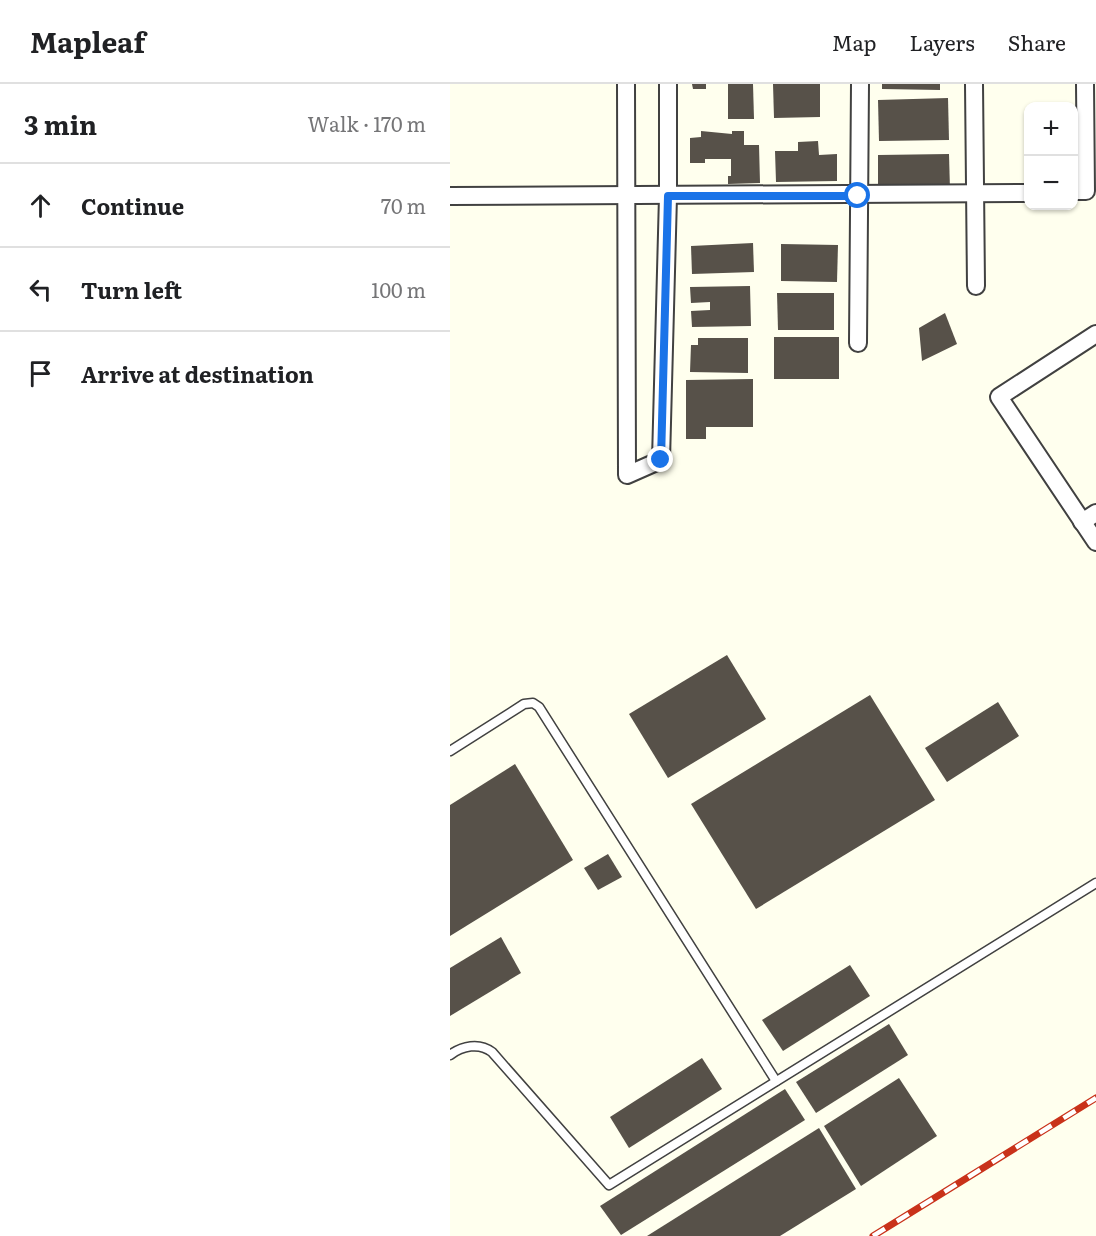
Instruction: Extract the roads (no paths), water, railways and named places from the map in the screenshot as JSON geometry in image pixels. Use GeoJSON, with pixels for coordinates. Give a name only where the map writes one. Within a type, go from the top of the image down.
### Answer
{"type":"FeatureCollection","features":[{"type":"Feature","properties":{"kind":"street"},"geometry":{"type":"LineString","coordinates":[[626,84],[627,475],[661,460],[668,196],[668,84]]}},
{"type":"Feature","properties":{"kind":"street"},"geometry":{"type":"LineString","coordinates":[[858,344],[860,84]]}},
{"type":"Feature","properties":{"kind":"street"},"geometry":{"type":"LineString","coordinates":[[974,84],[976,286]]}},
{"type":"Feature","properties":{"kind":"street"},"geometry":{"type":"LineString","coordinates":[[1078,191],[1086,191],[1084,84]]}},
{"type":"Feature","properties":{"kind":"street"},"geometry":{"type":"LineString","coordinates":[[450,196],[975,196],[1024,193]]}},
{"type":"Feature","properties":{"kind":"street"},"geometry":{"type":"LineString","coordinates":[[1096,334],[999,397],[1089,517],[1096,542]]}},
{"type":"Feature","properties":{"kind":"lane"},"geometry":{"type":"LineString","coordinates":[[450,751],[524,704],[533,703],[539,707],[777,1081]]}},
{"type":"Feature","properties":{"kind":"lane"},"geometry":{"type":"LineString","coordinates":[[450,1055],[459,1048],[472,1046],[492,1052],[609,1185],[1096,883]]}},
{"type":"Feature","properties":{"kind":"railway"},"geometry":{"type":"LineString","coordinates":[[873,1236],[1096,1098]]}}]}
